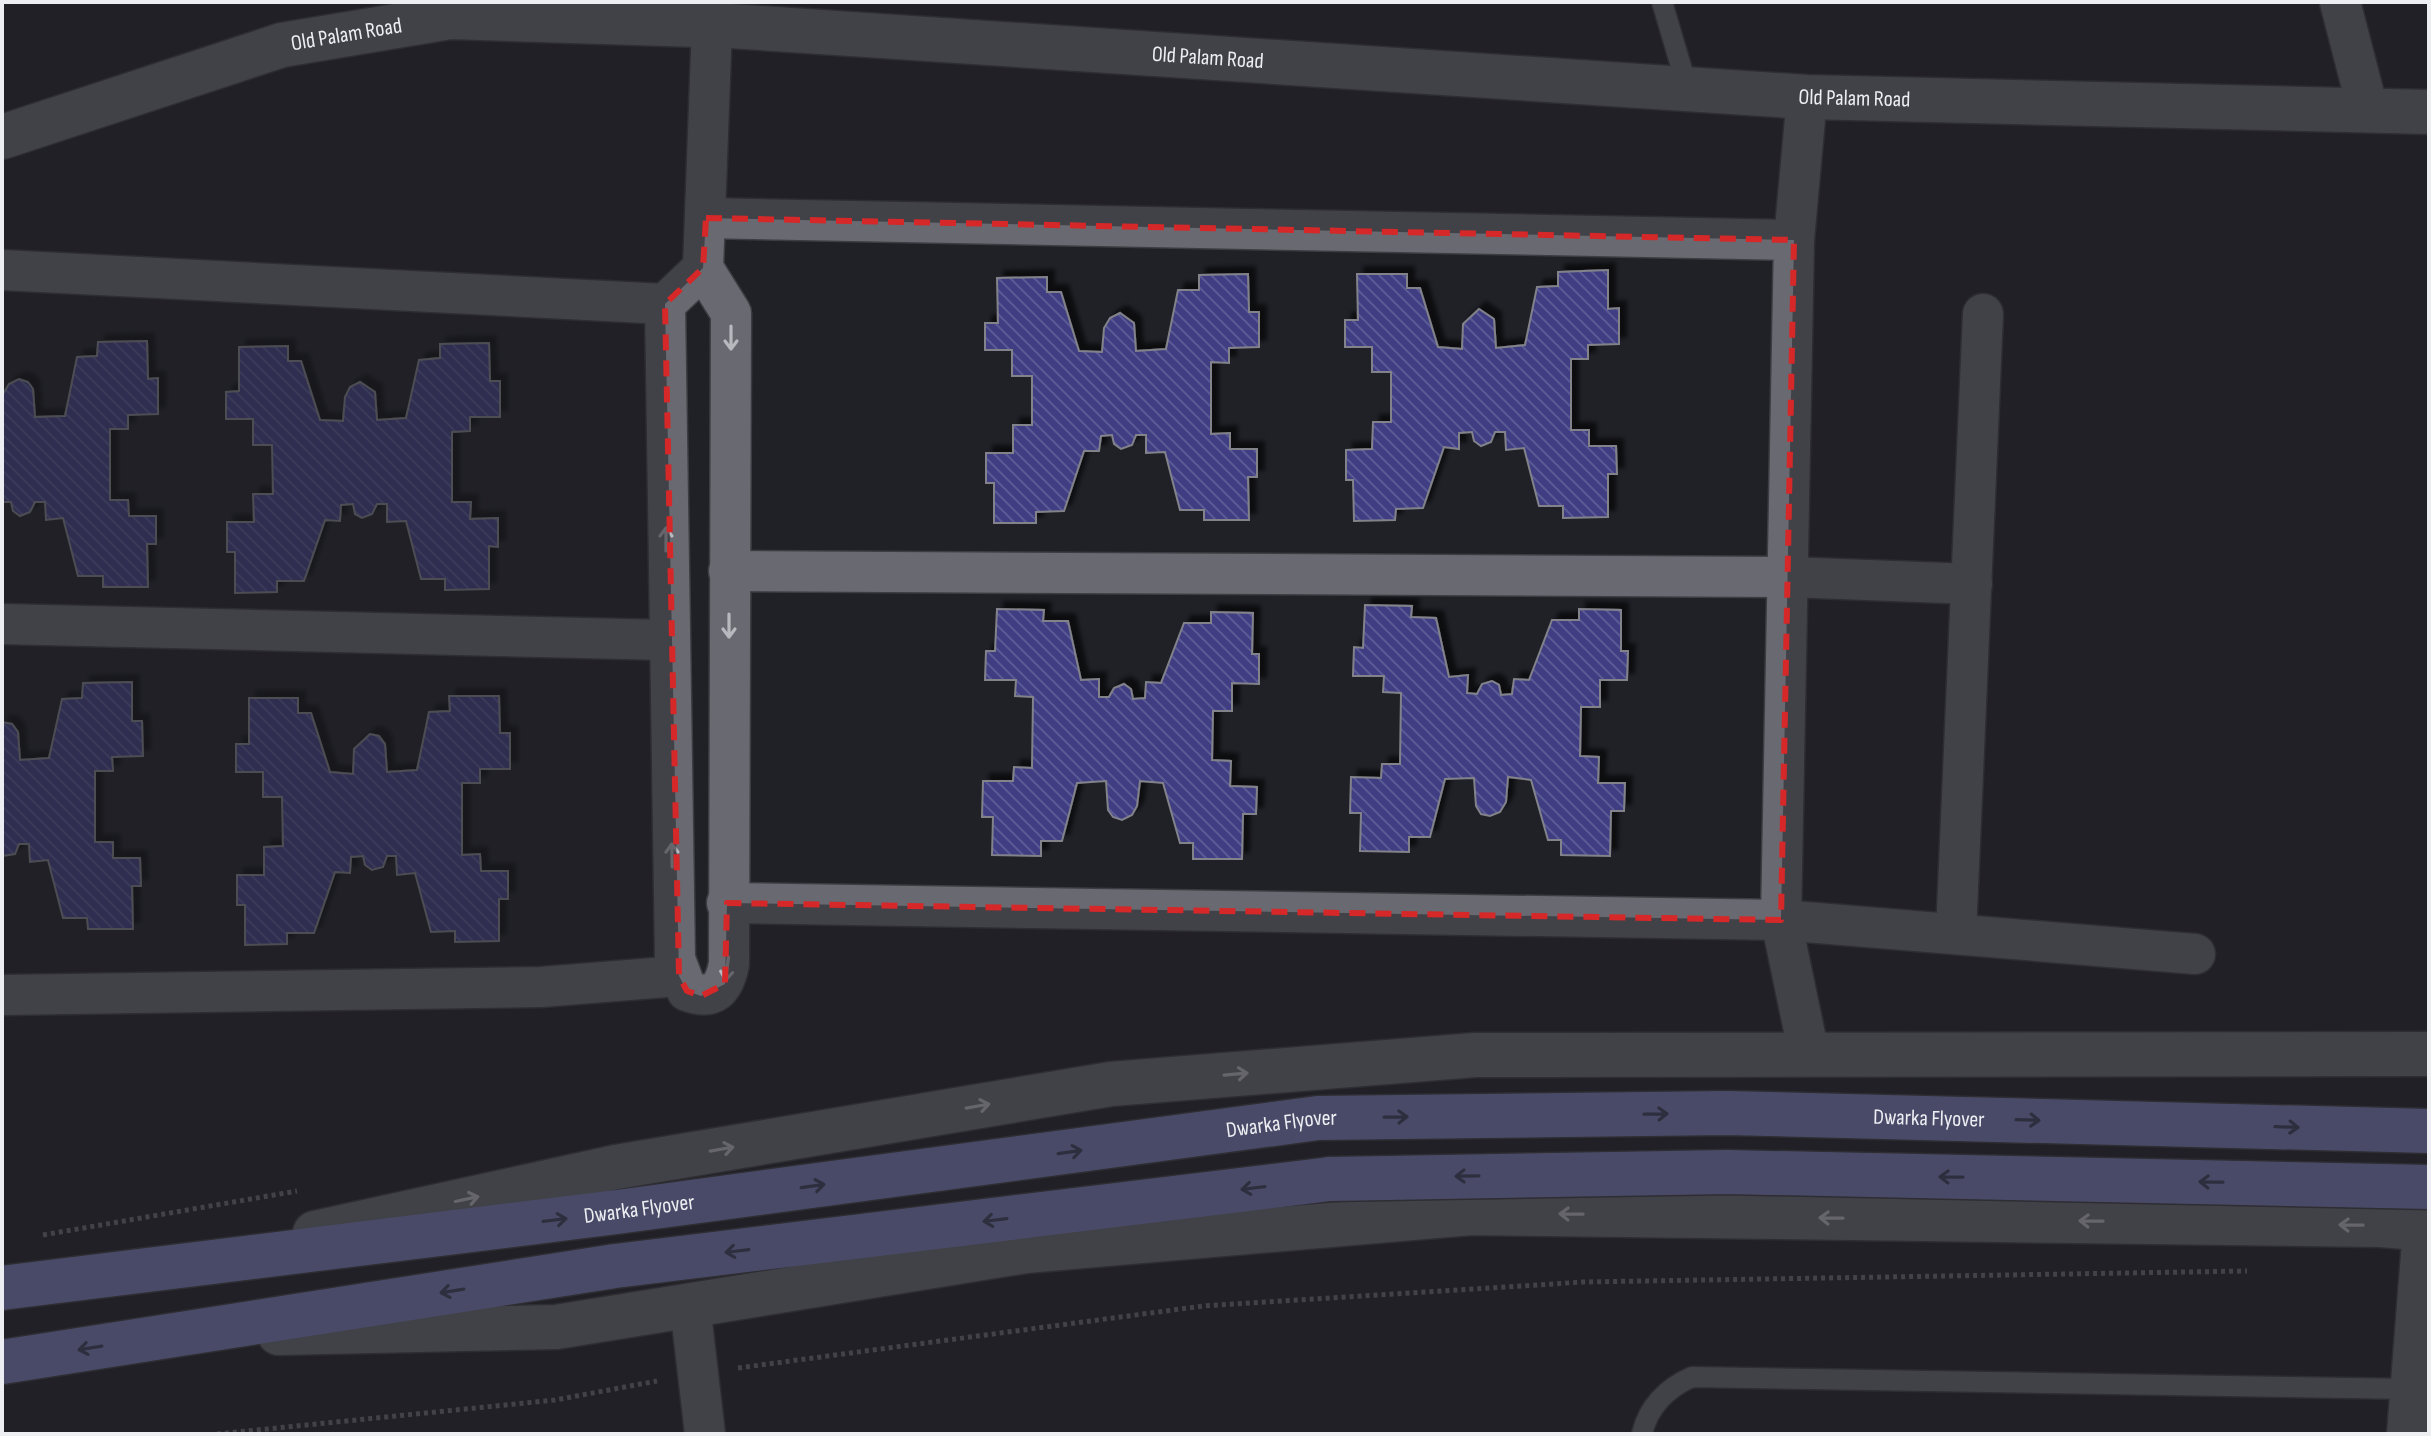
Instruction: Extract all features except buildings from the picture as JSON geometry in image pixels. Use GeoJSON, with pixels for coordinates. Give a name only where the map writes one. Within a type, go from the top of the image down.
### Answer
{"type":"FeatureCollection","features":[{"type":"Feature","properties":{"kind":"main road","name":"Dwarka Flyover"},"geometry":{"type":"LineString","coordinates":[[2,1288],[1318,1118],[1727,1113],[2429,1131]]}},
{"type":"Feature","properties":{"kind":"main road"},"geometry":{"type":"LineString","coordinates":[[2,1362],[615,1266],[1330,1179],[1727,1172],[2427,1215]]}},
{"type":"Feature","properties":{"kind":"street"},"geometry":{"type":"LineString","coordinates":[[2340,2],[2368,110]]}},
{"type":"Feature","properties":{"kind":"street","name":"Old Palam Road"},"geometry":{"type":"LineString","coordinates":[[2,136],[282,45],[450,17],[712,25],[1807,97],[2429,112]]}},
{"type":"Feature","properties":{"kind":"street"},"geometry":{"type":"LineString","coordinates":[[665,304],[667,640],[675,959],[687,991],[701,996],[715,994],[725,984],[729,964],[731,313],[703,268],[712,25]]}},
{"type":"Feature","properties":{"kind":"street"},"geometry":{"type":"LineString","coordinates":[[1807,97],[1794,240],[1781,920],[1809,1054]]}},
{"type":"Feature","properties":{"kind":"street"},"geometry":{"type":"LineString","coordinates":[[706,218],[1794,240]]}},
{"type":"Feature","properties":{"kind":"street"},"geometry":{"type":"LineString","coordinates":[[2,270],[665,304],[703,268]]}},
{"type":"Feature","properties":{"kind":"street"},"geometry":{"type":"LineString","coordinates":[[1956,934],[1983,314]]}},
{"type":"Feature","properties":{"kind":"street"},"geometry":{"type":"LineString","coordinates":[[729,571],[1788,577],[1972,584]]}},
{"type":"Feature","properties":{"kind":"street"},"geometry":{"type":"LineString","coordinates":[[2,624],[667,640]]}},
{"type":"Feature","properties":{"kind":"street"},"geometry":{"type":"LineString","coordinates":[[727,903],[1781,920],[2195,954]]}},
{"type":"Feature","properties":{"kind":"street"},"geometry":{"type":"LineString","coordinates":[[2,995],[541,987],[679,976]]}},
{"type":"Feature","properties":{"kind":"street"},"geometry":{"type":"LineString","coordinates":[[144,1270],[616,1167],[1111,1084],[1475,1055],[2429,1054]]}},
{"type":"Feature","properties":{"kind":"street"},"geometry":{"type":"LineString","coordinates":[[168,1336],[556,1327],[1026,1251],[1471,1213],[2349,1225],[2427,1215],[2407,1434]]}},
{"type":"Feature","properties":{"kind":"street"},"geometry":{"type":"LineString","coordinates":[[690,1305],[701,1373],[705,1434]]}},
{"type":"Feature","properties":{"kind":"lane"},"geometry":{"type":"LineString","coordinates":[[1662,2],[1688,90]]}},
{"type":"Feature","properties":{"kind":"lane"},"geometry":{"type":"LineString","coordinates":[[1642,1434],[1645,1421],[1658,1401],[1675,1385],[1692,1377],[2410,1389]]}},
{"type":"Feature","properties":{"kind":"path"},"geometry":{"type":"LineString","coordinates":[[217,1434],[555,1400],[701,1373],[1203,1306],[1583,1282],[2250,1271]]}},
{"type":"Feature","properties":{"kind":"highlighted area"},"geometry":{"type":"Polygon","coordinates":[[[706,218],[1794,240],[1781,920],[727,903],[725,984],[701,996],[687,991],[679,976],[665,304],[703,268],[706,218]]]}}]}
